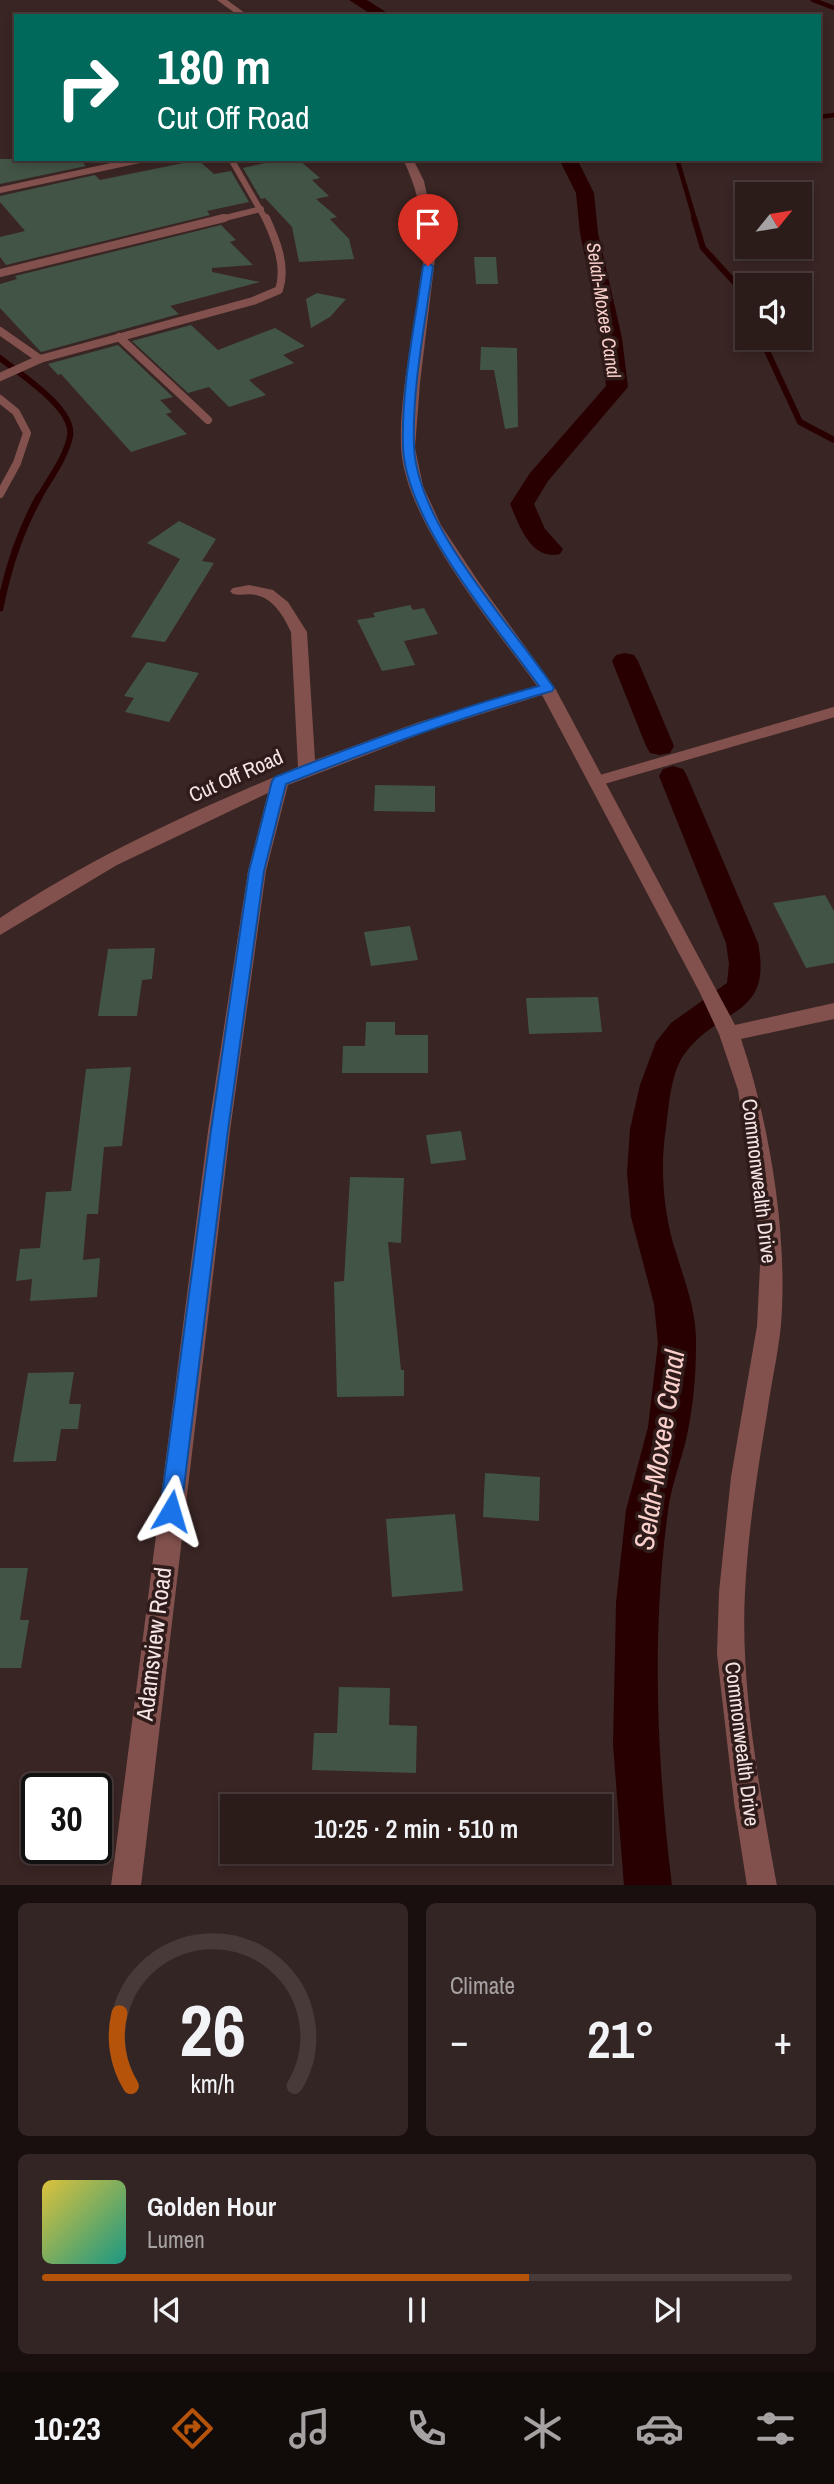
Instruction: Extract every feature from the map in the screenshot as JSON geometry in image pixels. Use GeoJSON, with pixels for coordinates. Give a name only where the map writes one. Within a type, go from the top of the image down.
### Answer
{"type":"FeatureCollection","features":[{"type":"Feature","properties":{"kind":"street"},"geometry":{"type":"LineString","coordinates":[[221,0],[242,14]]}},
{"type":"Feature","properties":{"kind":"street","name":"Commonwealth Drive"},"geometry":{"type":"LineString","coordinates":[[409,161],[419,181],[431,242],[413,383],[408,448],[416,486],[434,525],[463,571],[547,688],[709,991],[726,1026],[748,1090],[772,1247],[769,1326],[744,1477],[731,1617],[731,1654],[748,1802],[762,1885]]}},
{"type":"Feature","properties":{"kind":"street"},"geometry":{"type":"LineString","coordinates":[[238,591],[262,590],[272,596],[290,611],[299,632],[307,770]]}},
{"type":"Feature","properties":{"kind":"street","name":"Cut Off Road"},"geometry":{"type":"LineString","coordinates":[[0,928],[33,904],[98,867],[184,824],[280,781],[460,713],[547,688]]}},
{"type":"Feature","properties":{"kind":"street","name":"Adamsview Road"},"geometry":{"type":"LineString","coordinates":[[125,1885],[219,1130],[257,871],[280,781]]}},
{"type":"Feature","properties":{"kind":"street"},"geometry":{"type":"LineString","coordinates":[[726,1026],[834,1011]]}},
{"type":"Feature","properties":{"kind":"lane"},"geometry":{"type":"LineString","coordinates":[[0,190],[135,161]]}},
{"type":"Feature","properties":{"kind":"lane"},"geometry":{"type":"LineString","coordinates":[[0,377],[40,359],[253,301],[279,290],[284,279],[282,262],[249,183],[232,161]]}},
{"type":"Feature","properties":{"kind":"lane"},"geometry":{"type":"LineString","coordinates":[[0,272],[261,209]]}},
{"type":"Feature","properties":{"kind":"lane"},"geometry":{"type":"LineString","coordinates":[[0,331],[40,359]]}},
{"type":"Feature","properties":{"kind":"lane"},"geometry":{"type":"LineString","coordinates":[[119,337],[208,420]]}},
{"type":"Feature","properties":{"kind":"lane"},"geometry":{"type":"LineString","coordinates":[[0,399],[16,412],[27,433],[17,463],[0,494]]}},
{"type":"Feature","properties":{"kind":"lane"},"geometry":{"type":"LineString","coordinates":[[597,781],[834,712]]}},
{"type":"Feature","properties":{"kind":"building"},"geometry":{"type":"Polygon","coordinates":[[[0,159],[81,161],[86,166],[0,184],[0,159]]]}},
{"type":"Feature","properties":{"kind":"building"},"geometry":{"type":"Polygon","coordinates":[[[199,161],[214,174],[231,171],[249,202],[207,211],[210,215],[6,265],[0,257],[0,237],[25,231],[0,202],[0,196],[95,175],[100,180],[199,161]]]}},
{"type":"Feature","properties":{"kind":"building"},"geometry":{"type":"Polygon","coordinates":[[[274,161],[300,161],[320,178],[312,180],[329,196],[316,199],[337,217],[330,219],[349,239],[354,259],[299,262],[292,227],[265,198],[261,199],[243,168],[274,161]]]}},
{"type":"Feature","properties":{"kind":"building"},"geometry":{"type":"Polygon","coordinates":[[[221,225],[236,240],[230,242],[253,265],[212,268],[212,272],[260,282],[170,306],[179,314],[41,352],[0,308],[0,284],[17,279],[15,276],[221,225]]]}},
{"type":"Feature","properties":{"kind":"building"},"geometry":{"type":"Polygon","coordinates":[[[474,257],[496,257],[498,284],[476,284],[474,257]]]}},
{"type":"Feature","properties":{"kind":"building"},"geometry":{"type":"Polygon","coordinates":[[[317,293],[346,299],[330,317],[311,328],[306,299],[317,293]]]}},
{"type":"Feature","properties":{"kind":"building"},"geometry":{"type":"Polygon","coordinates":[[[191,325],[218,350],[275,328],[305,346],[283,355],[294,363],[249,380],[266,395],[229,407],[209,387],[188,393],[132,341],[191,325]]]}},
{"type":"Feature","properties":{"kind":"building"},"geometry":{"type":"Polygon","coordinates":[[[118,345],[173,397],[160,400],[172,412],[166,414],[187,434],[131,452],[61,374],[58,375],[48,364],[118,345]]]}},
{"type":"Feature","properties":{"kind":"building"},"geometry":{"type":"Polygon","coordinates":[[[481,347],[517,348],[518,427],[505,429],[494,370],[480,370],[481,347]]]}},
{"type":"Feature","properties":{"kind":"building"},"geometry":{"type":"Polygon","coordinates":[[[179,521],[216,539],[202,561],[214,563],[165,642],[131,637],[180,559],[147,543],[179,521]]]}},
{"type":"Feature","properties":{"kind":"building"},"geometry":{"type":"Polygon","coordinates":[[[410,605],[413,610],[424,608],[438,634],[404,641],[415,665],[382,671],[357,620],[375,617],[373,613],[410,605]]]}},
{"type":"Feature","properties":{"kind":"building"},"geometry":{"type":"Polygon","coordinates":[[[147,662],[199,673],[169,722],[125,712],[134,698],[124,696],[147,662]]]}},
{"type":"Feature","properties":{"kind":"building"},"geometry":{"type":"Polygon","coordinates":[[[375,785],[435,786],[435,812],[374,811],[375,785]]]}},
{"type":"Feature","properties":{"kind":"building"},"geometry":{"type":"Polygon","coordinates":[[[825,895],[834,911],[834,963],[806,968],[773,903],[825,895]]]}},
{"type":"Feature","properties":{"kind":"building"},"geometry":{"type":"Polygon","coordinates":[[[410,926],[418,960],[371,966],[364,932],[410,926]]]}},
{"type":"Feature","properties":{"kind":"building"},"geometry":{"type":"Polygon","coordinates":[[[155,948],[152,979],[142,980],[137,1016],[98,1016],[108,949],[155,948]]]}},
{"type":"Feature","properties":{"kind":"building"},"geometry":{"type":"Polygon","coordinates":[[[598,997],[602,1032],[529,1034],[526,998],[598,997]]]}},
{"type":"Feature","properties":{"kind":"building"},"geometry":{"type":"Polygon","coordinates":[[[366,1022],[395,1022],[395,1035],[428,1035],[428,1073],[342,1073],[343,1046],[365,1046],[366,1022]]]}},
{"type":"Feature","properties":{"kind":"building"},"geometry":{"type":"Polygon","coordinates":[[[131,1067],[122,1146],[104,1147],[98,1214],[87,1214],[83,1260],[100,1258],[97,1297],[30,1301],[32,1279],[16,1281],[20,1249],[40,1248],[46,1192],[71,1191],[86,1069],[131,1067]]]}},
{"type":"Feature","properties":{"kind":"building"},"geometry":{"type":"Polygon","coordinates":[[[461,1131],[466,1160],[431,1164],[426,1135],[461,1131]]]}},
{"type":"Feature","properties":{"kind":"building"},"geometry":{"type":"Polygon","coordinates":[[[350,1177],[404,1178],[401,1243],[388,1242],[401,1370],[404,1370],[404,1396],[337,1397],[334,1282],[344,1281],[350,1177]]]}},
{"type":"Feature","properties":{"kind":"building"},"geometry":{"type":"Polygon","coordinates":[[[74,1372],[69,1404],[81,1404],[78,1429],[61,1429],[56,1461],[13,1462],[28,1373],[74,1372]]]}},
{"type":"Feature","properties":{"kind":"building"},"geometry":{"type":"Polygon","coordinates":[[[485,1473],[540,1477],[539,1521],[483,1517],[485,1473]]]}},
{"type":"Feature","properties":{"kind":"building"},"geometry":{"type":"Polygon","coordinates":[[[455,1514],[463,1591],[392,1597],[386,1519],[455,1514]]]}},
{"type":"Feature","properties":{"kind":"building"},"geometry":{"type":"Polygon","coordinates":[[[0,1568],[28,1568],[20,1620],[29,1620],[21,1668],[0,1668],[0,1568]]]}},
{"type":"Feature","properties":{"kind":"building"},"geometry":{"type":"Polygon","coordinates":[[[339,1687],[390,1688],[389,1725],[417,1726],[416,1773],[312,1770],[314,1733],[337,1733],[339,1687]]]}},
{"type":"Feature","properties":{"kind":"waterway","name":"Selah-Moxee Canal"},"geometry":{"type":"LineString","coordinates":[[356,0],[381,14]]}},
{"type":"Feature","properties":{"kind":"waterway"},"geometry":{"type":"LineString","coordinates":[[813,0],[834,8]]}},
{"type":"Feature","properties":{"kind":"waterway"},"geometry":{"type":"LineString","coordinates":[[821,117],[834,115]]}},
{"type":"Feature","properties":{"kind":"waterway","name":"Selah-Moxee Canal"},"geometry":{"type":"LineString","coordinates":[[551,549],[534,532],[522,504],[538,478],[617,387],[612,338],[589,233],[585,193],[569,161]]}},
{"type":"Feature","properties":{"kind":"waterway"},"geometry":{"type":"LineString","coordinates":[[678,161],[695,220]]}},
{"type":"Feature","properties":{"kind":"waterway"},"geometry":{"type":"LineString","coordinates":[[694,218],[703,248],[735,283]]}},
{"type":"Feature","properties":{"kind":"waterway"},"geometry":{"type":"LineString","coordinates":[[767,350],[800,422],[834,440]]}},
{"type":"Feature","properties":{"kind":"waterway"},"geometry":{"type":"LineString","coordinates":[[0,358],[44,392],[64,415],[69,426],[70,436],[65,452],[38,499]]}},
{"type":"Feature","properties":{"kind":"waterway"},"geometry":{"type":"LineString","coordinates":[[0,608],[15,551],[38,499]]}},
{"type":"Feature","properties":{"kind":"waterway","name":"Selah-Moxee Canal"},"geometry":{"type":"LineString","coordinates":[[625,661],[660,746]]}},
{"type":"Feature","properties":{"kind":"waterway","name":"Selah-Moxee Canal"},"geometry":{"type":"LineString","coordinates":[[648,1885],[636,1745],[638,1603],[647,1510],[668,1427],[674,1391],[677,1343],[673,1304],[654,1240],[646,1195],[648,1129],[651,1107],[668,1052],[693,1024],[735,996],[743,984],[745,971],[742,943],[673,776]]}},
{"type":"Feature","properties":{"kind":"route"},"geometry":{"type":"LineString","coordinates":[[171,1511],[219,1130],[257,871],[280,781],[375,742],[460,713],[547,688],[471,583],[434,525],[416,486],[408,448],[413,383],[428,266]]}}]}
